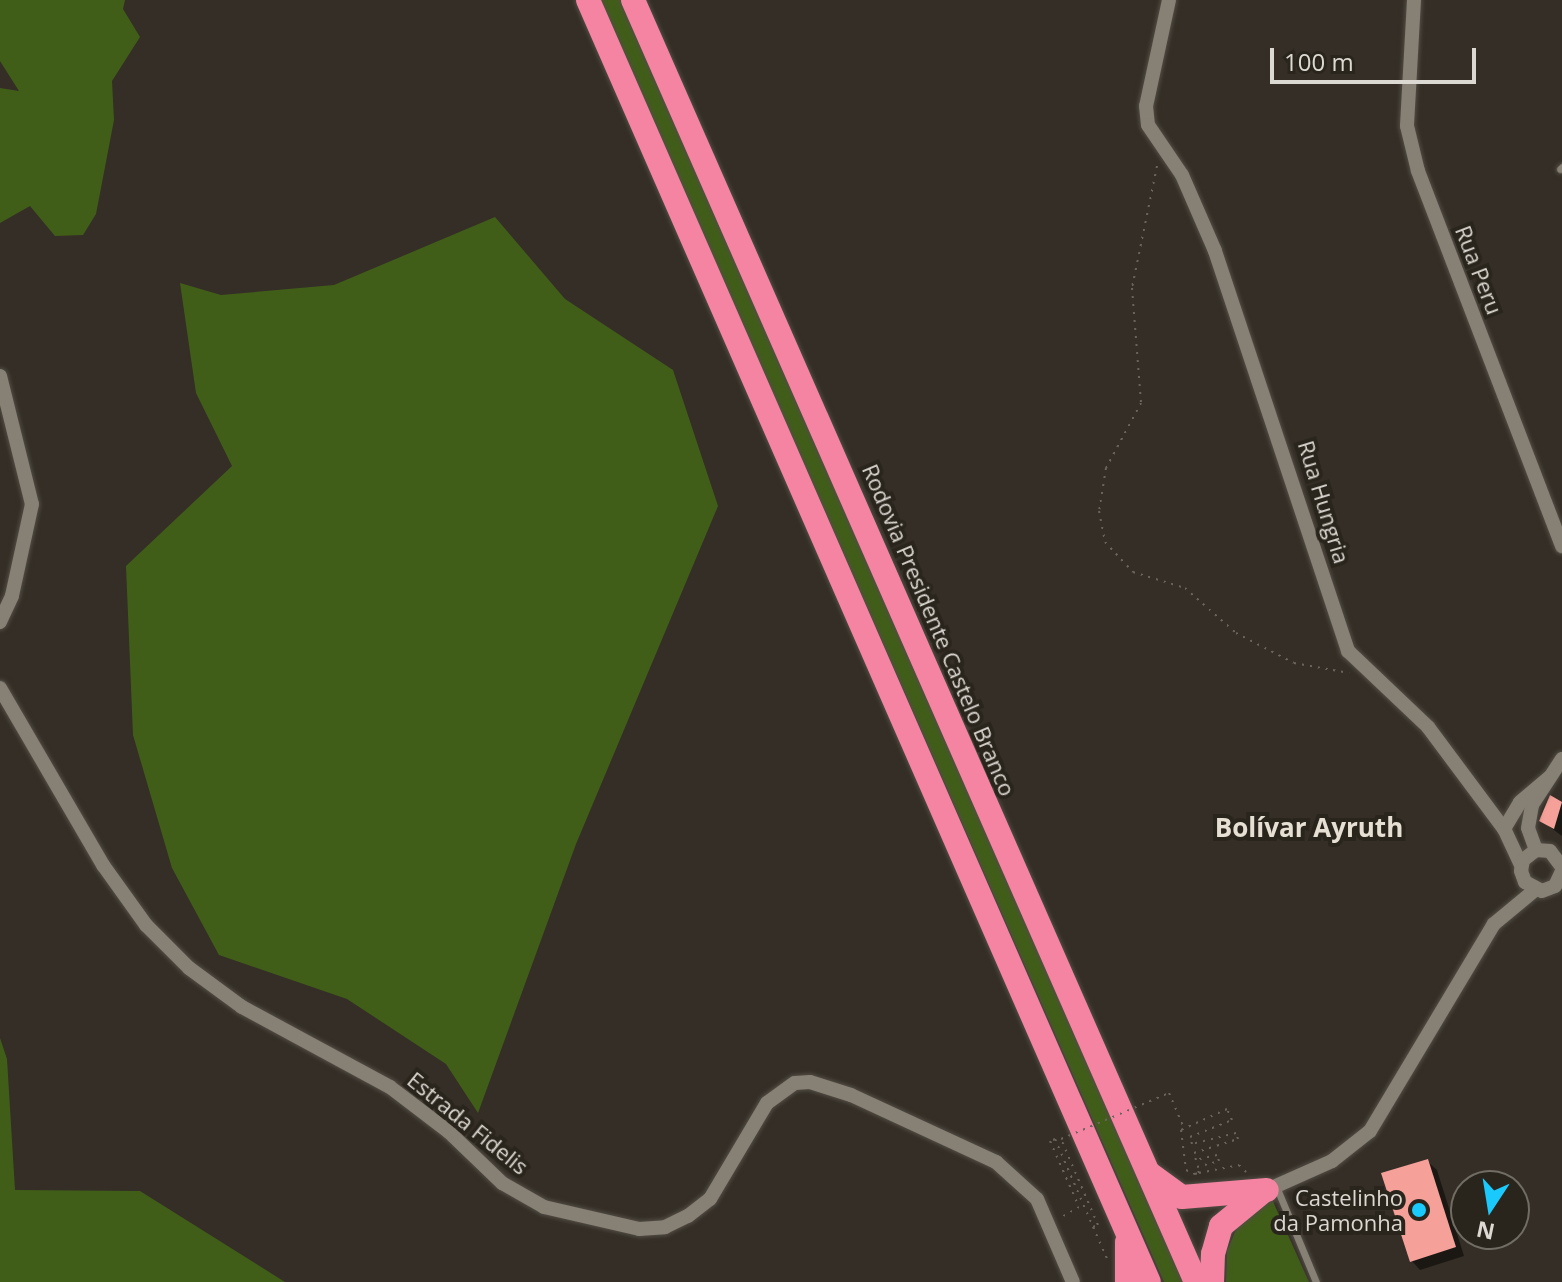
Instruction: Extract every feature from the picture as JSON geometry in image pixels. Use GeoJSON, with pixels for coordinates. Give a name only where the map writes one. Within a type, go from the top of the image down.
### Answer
{"type":"FeatureCollection","features":[{"type":"Feature","properties":{"kind":"highway"},"geometry":{"type":"LineString","coordinates":[[588,0],[1128,1236],[1133,1280]]}},
{"type":"Feature","properties":{"kind":"highway","name":"Rodovia Presidente Castelo Branco"},"geometry":{"type":"LineString","coordinates":[[633,0],[1196,1282]]}},
{"type":"Feature","properties":{"kind":"highway"},"geometry":{"type":"LineString","coordinates":[[1144,1168],[1182,1197],[1272,1188]]}},
{"type":"Feature","properties":{"kind":"highway"},"geometry":{"type":"LineString","coordinates":[[1212,1282],[1221,1226],[1239,1207],[1272,1188]]}},
{"type":"Feature","properties":{"kind":"street","name":"Rua Hungria"},"geometry":{"type":"LineString","coordinates":[[1169,0],[1146,106],[1154,139],[1187,185],[1215,251],[1280,434],[1348,651],[1370,676],[1428,727],[1504,829],[1521,871]]}},
{"type":"Feature","properties":{"kind":"street","name":"Rua Peru"},"geometry":{"type":"LineString","coordinates":[[1414,0],[1407,126],[1418,171],[1562,546]]}},
{"type":"Feature","properties":{"kind":"street"},"geometry":{"type":"LineString","coordinates":[[0,376],[32,504],[12,596],[0,622]]}},
{"type":"Feature","properties":{"kind":"street","name":"Estrada Fidelis"},"geometry":{"type":"LineString","coordinates":[[0,688],[103,865],[146,925],[189,968],[242,1007],[390,1087],[449,1132],[502,1183],[544,1207],[639,1229],[665,1227],[688,1216],[710,1199],[767,1103],[795,1083],[810,1082],[984,1155],[1024,1185],[1051,1224],[1073,1282]]}},
{"type":"Feature","properties":{"kind":"street"},"geometry":{"type":"LineString","coordinates":[[1272,1188],[1332,1161],[1370,1131],[1477,950],[1505,912],[1521,871],[1536,850],[1529,816],[1562,759]]}},
{"type":"Feature","properties":{"kind":"street"},"geometry":{"type":"LineString","coordinates":[[1504,829],[1520,802],[1550,777]]}},
{"type":"Feature","properties":{"kind":"street"},"geometry":{"type":"LineString","coordinates":[[1505,912],[1535,890],[1555,886],[1562,872],[1550,851],[1536,850]]}},
{"type":"Feature","properties":{"kind":"street"},"geometry":{"type":"LineString","coordinates":[[1521,871],[1535,890]]}},
{"type":"Feature","properties":{"kind":"lane"},"geometry":{"type":"LineString","coordinates":[[1272,1188],[1316,1282]]}},
{"type":"Feature","properties":{"kind":"path"},"geometry":{"type":"LineString","coordinates":[[1162,150],[1142,219],[1132,288],[1141,403],[1106,468],[1099,511],[1105,542],[1133,572],[1185,588],[1236,633],[1294,663],[1370,676]]}},
{"type":"Feature","properties":{"kind":"path"},"geometry":{"type":"LineString","coordinates":[[1093,1227],[1098,1225],[1061,1139],[1169,1093],[1184,1128],[1186,1170]]}},
{"type":"Feature","properties":{"kind":"path"},"geometry":{"type":"LineString","coordinates":[[1184,1128],[1227,1109],[1232,1120],[1190,1137],[1192,1144],[1236,1133],[1238,1139],[1194,1153],[1196,1160],[1217,1155],[1219,1161],[1197,1167],[1199,1173]]}},
{"type":"Feature","properties":{"kind":"path"},"geometry":{"type":"LineString","coordinates":[[1051,1224],[1079,1207],[1050,1141],[1055,1139],[1105,1255]]}},
{"type":"Feature","properties":{"kind":"green space"},"geometry":{"type":"Polygon","coordinates":[[[0,0],[125,0],[123,9],[140,37],[112,81],[114,120],[96,214],[83,235],[55,236],[30,206],[0,223],[0,88],[19,91],[0,61],[0,0]]]}},
{"type":"Feature","properties":{"kind":"green space"},"geometry":{"type":"Polygon","coordinates":[[[600,0],[621,0],[1183,1282],[1164,1282],[600,0]]]}},
{"type":"Feature","properties":{"kind":"green space"},"geometry":{"type":"Polygon","coordinates":[[[495,217],[565,299],[673,370],[718,506],[576,844],[478,1113],[446,1064],[347,999],[219,955],[172,868],[133,735],[126,566],[232,466],[196,393],[180,283],[221,295],[334,285],[495,217]]]}},
{"type":"Feature","properties":{"kind":"green space"},"geometry":{"type":"Polygon","coordinates":[[[0,1038],[7,1059],[15,1190],[140,1191],[285,1282],[0,1282],[0,1038]]]}},
{"type":"Feature","properties":{"kind":"green space"},"geometry":{"type":"Polygon","coordinates":[[[1271,1197],[1309,1282],[1226,1282],[1227,1251],[1235,1232],[1248,1211],[1271,1197]]]}},
{"type":"Feature","properties":{"kind":"building"},"geometry":{"type":"Polygon","coordinates":[[[1550,795],[1562,802],[1554,829],[1539,821],[1550,795]]]}},
{"type":"Feature","properties":{"kind":"building","name":"Castelinho da Pamonha"},"geometry":{"type":"Polygon","coordinates":[[[1428,1159],[1450,1228],[1450,1249],[1410,1262],[1381,1173],[1428,1159]]]}},
{"type":"Feature","properties":{"kind":"place","name":"Castelinho da Pamonha"},"geometry":{"type":"Point","coordinates":[1419,1210]}},
{"type":"Feature","properties":{"kind":"district","name":"Bolívar Ayruth"},"geometry":{"type":"Point","coordinates":[1309,828]}}]}
